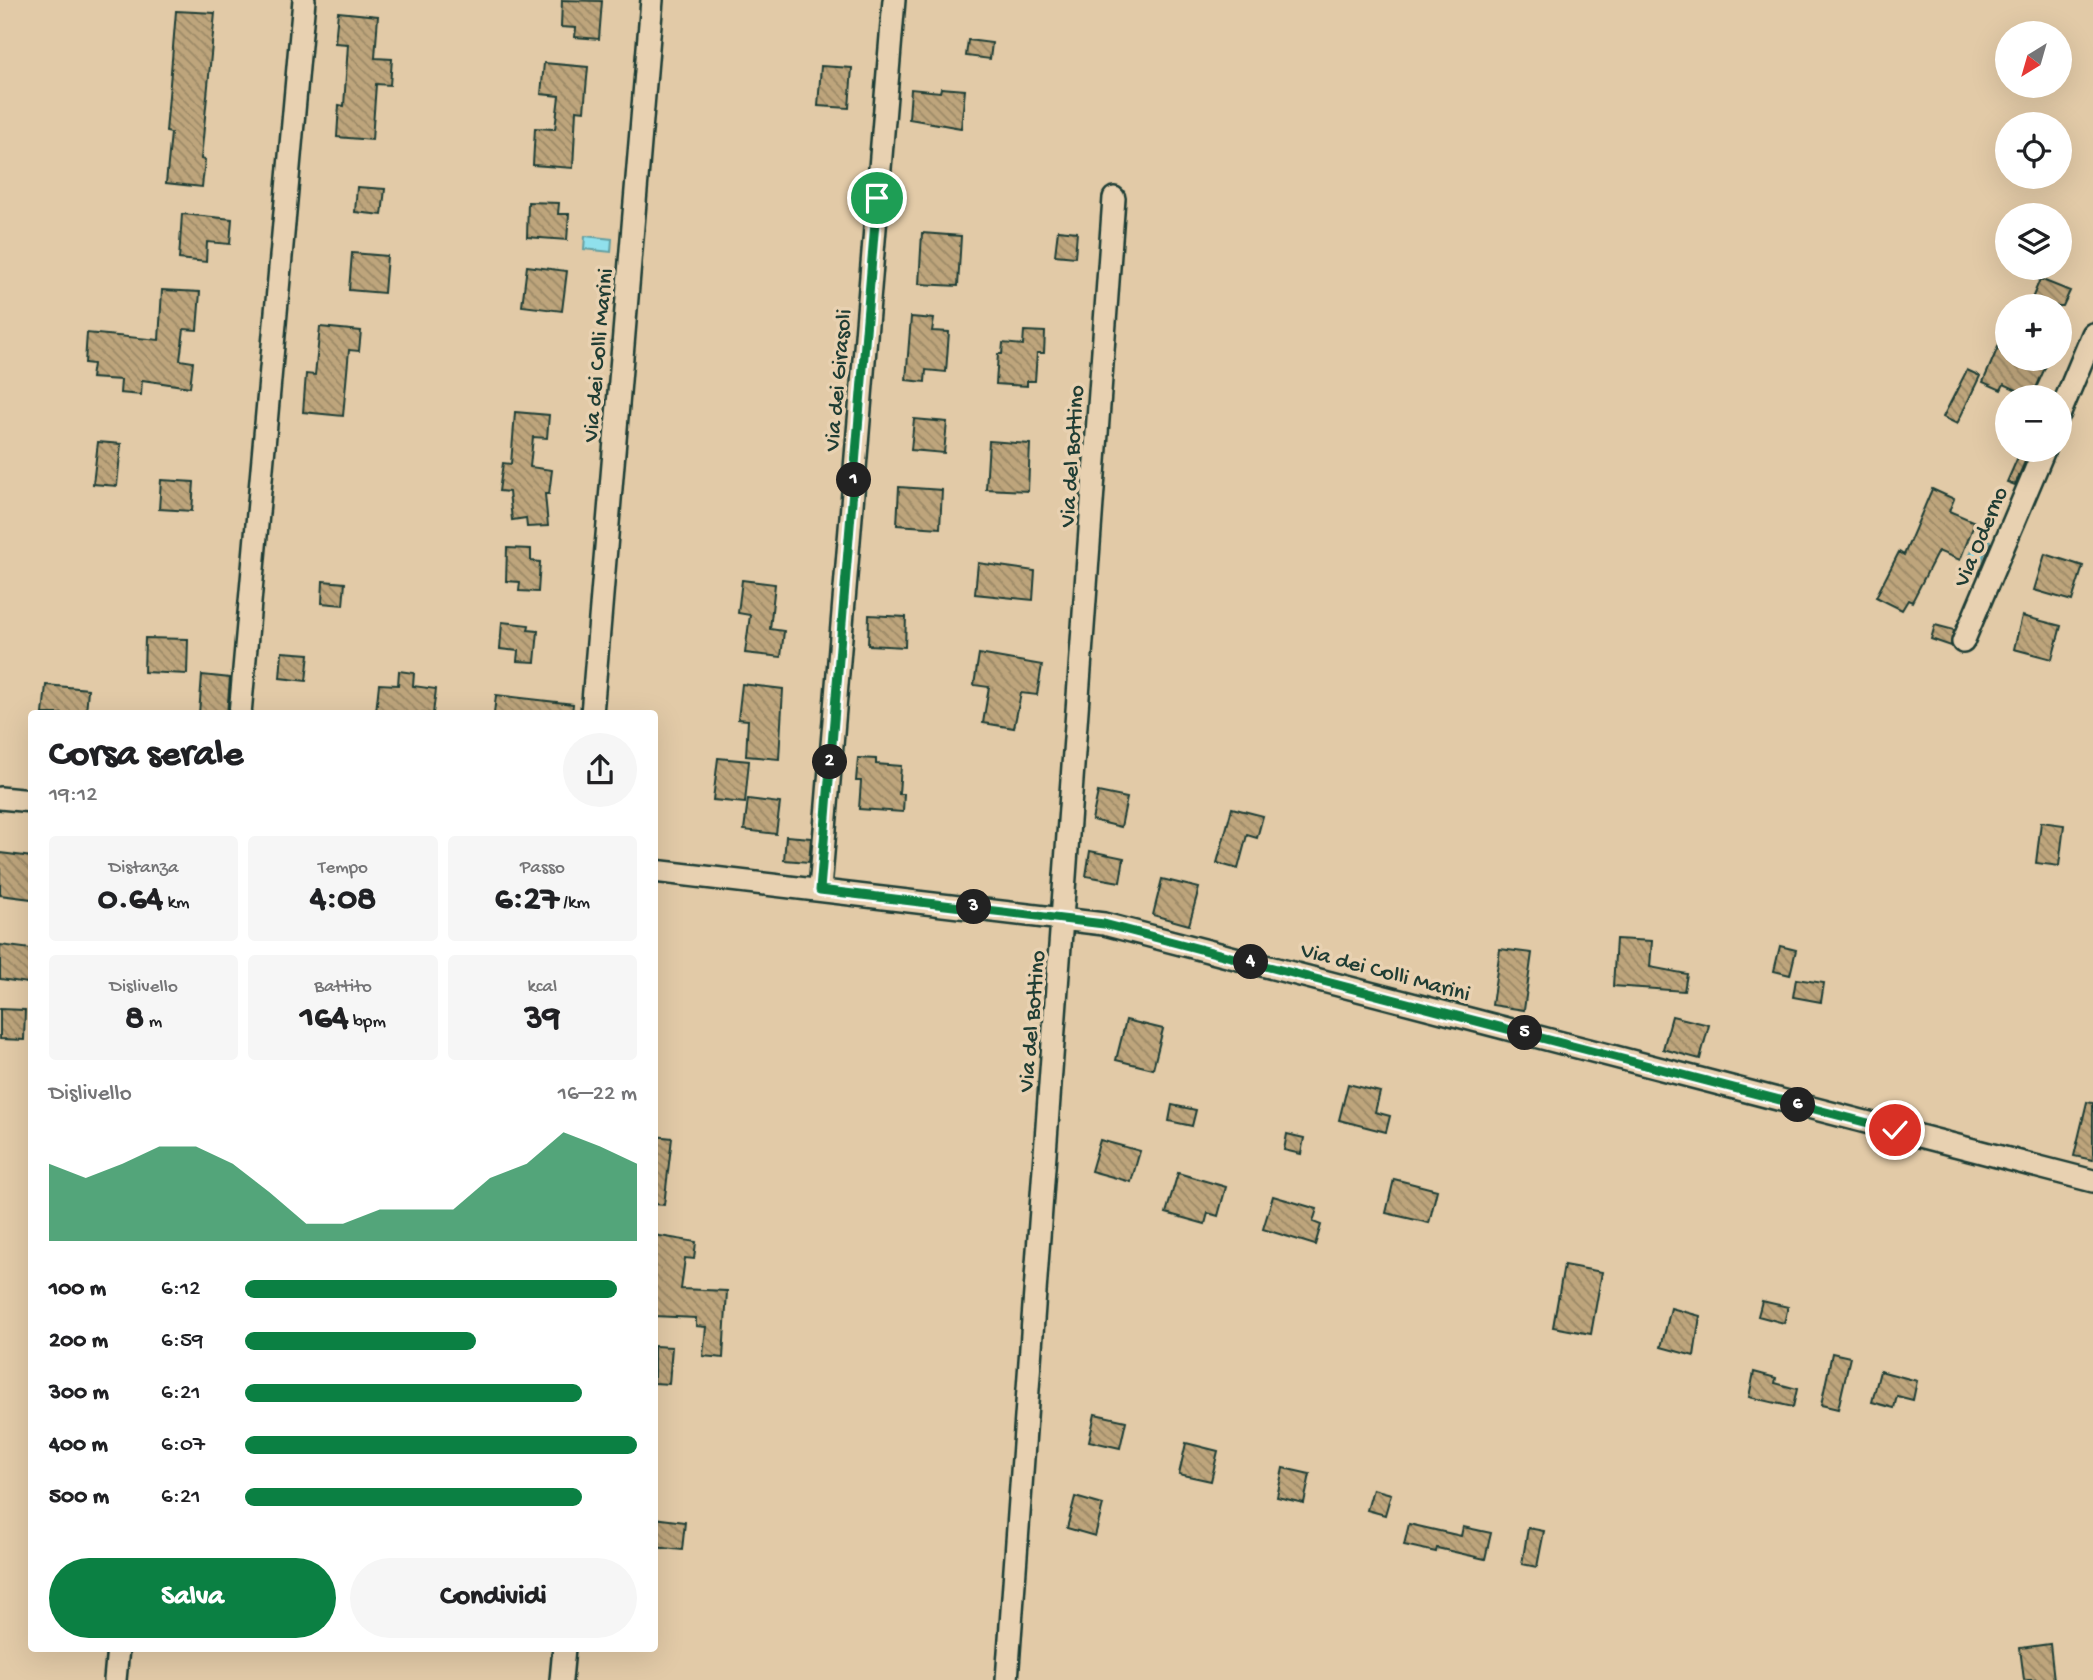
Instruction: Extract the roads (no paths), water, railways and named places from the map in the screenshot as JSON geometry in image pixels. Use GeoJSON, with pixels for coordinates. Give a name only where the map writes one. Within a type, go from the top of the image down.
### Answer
{"type":"FeatureCollection","features":[{"type":"Feature","properties":{"kind":"street"},"geometry":{"type":"LineString","coordinates":[[240,710],[304,0]]}},
{"type":"Feature","properties":{"kind":"street","name":"Via dei Colli Marini"},"geometry":{"type":"LineString","coordinates":[[592,710],[652,0]]}},
{"type":"Feature","properties":{"kind":"street","name":"Via dei Girasoli"},"geometry":{"type":"LineString","coordinates":[[820,890],[894,0]]}},
{"type":"Feature","properties":{"kind":"street","name":"Via del Bottino"},"geometry":{"type":"LineString","coordinates":[[1007,1680],[1114,198]]}},
{"type":"Feature","properties":{"kind":"street"},"geometry":{"type":"LineString","coordinates":[[2072,385],[2093,334]]}},
{"type":"Feature","properties":{"kind":"street","name":"Via Oderno"},"geometry":{"type":"LineString","coordinates":[[1963,642],[2039,462]]}},
{"type":"Feature","properties":{"kind":"street"},"geometry":{"type":"LineString","coordinates":[[0,798],[28,802]]}},
{"type":"Feature","properties":{"kind":"street","name":"Via dei Colli Marini"},"geometry":{"type":"LineString","coordinates":[[658,871],[1064,917],[1117,927],[2093,1181]]}},
{"type":"Feature","properties":{"kind":"street"},"geometry":{"type":"LineString","coordinates":[[116,1680],[118,1652]]}},
{"type":"Feature","properties":{"kind":"street"},"geometry":{"type":"LineString","coordinates":[[561,1680],[564,1652]]}},
{"type":"Feature","properties":{"kind":"water"},"geometry":{"type":"Polygon","coordinates":[[[585,236],[612,239],[611,252],[584,249],[585,236]]]}},
{"type":"Feature","properties":{"kind":"water"},"geometry":{"type":"Polygon","coordinates":[[[1979,536],[1990,541],[1982,560],[1970,555],[1979,536]]]}}]}
